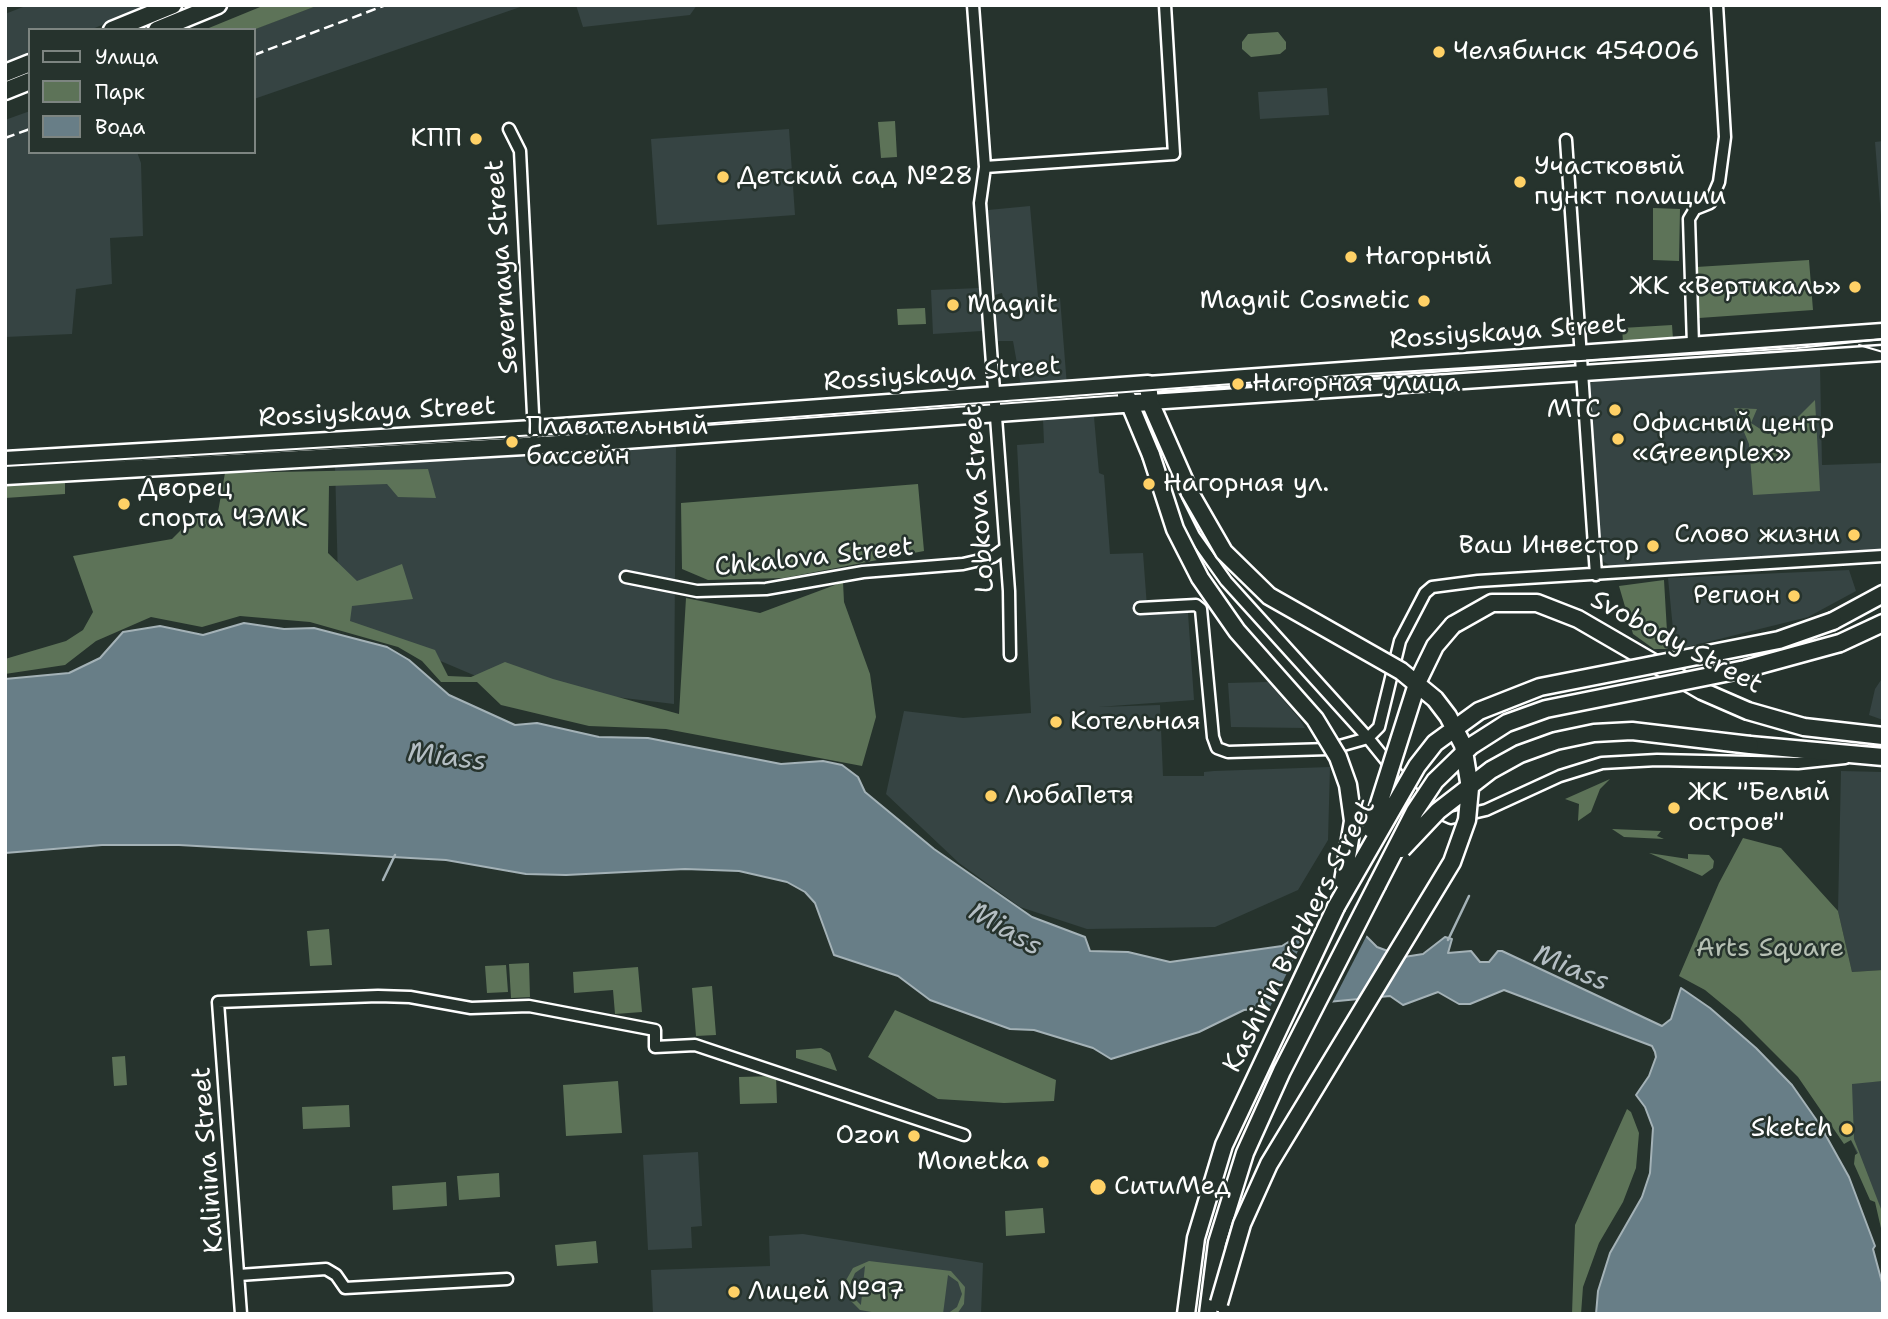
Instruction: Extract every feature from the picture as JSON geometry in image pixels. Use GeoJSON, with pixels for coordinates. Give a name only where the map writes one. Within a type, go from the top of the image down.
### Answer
{"type":"FeatureCollection","features":[{"type":"Feature","properties":{"kind":"main road"},"geometry":{"type":"LineString","coordinates":[[117,28],[173,5]]}},
{"type":"Feature","properties":{"kind":"main road"},"geometry":{"type":"LineString","coordinates":[[162,28],[218,5]]}},
{"type":"Feature","properties":{"kind":"main road"},"geometry":{"type":"LineString","coordinates":[[5,73],[28,64]]}},
{"type":"Feature","properties":{"kind":"main road"},"geometry":{"type":"LineString","coordinates":[[5,90],[28,82]]}},
{"type":"Feature","properties":{"kind":"main road","name":"Rossiyskaya Street"},"geometry":{"type":"LineString","coordinates":[[5,477],[535,437],[622,423],[1883,331]]}},
{"type":"Feature","properties":{"kind":"main road","name":"Rossiyskaya Street"},"geometry":{"type":"LineString","coordinates":[[5,460],[535,437],[623,440],[1366,386],[1883,352]]}},
{"type":"Feature","properties":{"kind":"main road"},"geometry":{"type":"LineString","coordinates":[[1365,368],[1366,386]]}},
{"type":"Feature","properties":{"kind":"main road"},"geometry":{"type":"LineString","coordinates":[[1148,384],[1150,402],[1190,493],[1224,552],[1269,596],[1401,671],[1434,699],[1448,716],[1463,745],[1470,788],[1464,832],[1447,872],[1259,1184],[1213,1307]]}},
{"type":"Feature","properties":{"kind":"main road"},"geometry":{"type":"LineString","coordinates":[[1124,386],[1152,455],[1175,529],[1200,578],[1237,631],[1315,719],[1338,757],[1348,785],[1353,821],[1349,856],[1336,907]]}},
{"type":"Feature","properties":{"kind":"main road"},"geometry":{"type":"LineString","coordinates":[[622,423],[623,440]]}},
{"type":"Feature","properties":{"kind":"main road"},"geometry":{"type":"LineString","coordinates":[[58,456],[59,473]]}},
{"type":"Feature","properties":{"kind":"main road","name":"Kashirin Brothers Street"},"geometry":{"type":"LineString","coordinates":[[1186,1314],[1196,1238],[1224,1146],[1336,907],[1418,766],[1445,735],[1479,711],[1540,687],[1779,640],[1833,621],[1883,594]]}},
{"type":"Feature","properties":{"kind":"main road","name":"Svobody Street"},"geometry":{"type":"LineString","coordinates":[[1358,867],[1418,681],[1435,646],[1453,625],[1492,603],[1537,603],[1569,614],[1702,691],[1748,711],[1804,727],[1883,736]]}},
{"type":"Feature","properties":{"kind":"main road","name":"Kashirin Brothers Street"},"geometry":{"type":"LineString","coordinates":[[1213,1307],[1224,1213],[1245,1153],[1282,1071],[1415,811],[1435,781],[1471,746],[1507,723],[1546,709],[1745,669],[1840,643],[1883,623]]}},
{"type":"Feature","properties":{"kind":"main road"},"geometry":{"type":"LineString","coordinates":[[1377,885],[1412,836],[1457,794],[1505,762],[1538,747],[1579,736],[1632,731],[1883,757]]}},
{"type":"Feature","properties":{"kind":"street","name":"Lobkova Street"},"geometry":{"type":"LineString","coordinates":[[972,5],[985,167],[980,203],[1010,655]]}},
{"type":"Feature","properties":{"kind":"street"},"geometry":{"type":"LineString","coordinates":[[985,167],[1174,154],[1165,5]]}},
{"type":"Feature","properties":{"kind":"street"},"geometry":{"type":"LineString","coordinates":[[1693,345],[1689,219],[1695,209],[1710,202],[1715,192],[1719,182],[1725,137],[1717,5]]}},
{"type":"Feature","properties":{"kind":"street","name":"Severnaya Street"},"geometry":{"type":"LineString","coordinates":[[509,129],[520,151],[535,437]]}},
{"type":"Feature","properties":{"kind":"street"},"geometry":{"type":"LineString","coordinates":[[1566,140],[1580,372],[1597,575]]}},
{"type":"Feature","properties":{"kind":"street"},"geometry":{"type":"LineString","coordinates":[[1152,455],[1206,555],[1414,794],[1431,809],[1451,818],[1486,810],[1559,776],[1602,762],[1657,760],[1798,763],[1857,756]]}},
{"type":"Feature","properties":{"kind":"street","name":"Chkalova Street"},"geometry":{"type":"LineString","coordinates":[[626,577],[697,590],[766,589],[863,572],[963,564],[993,557],[1004,549]]}},
{"type":"Feature","properties":{"kind":"street"},"geometry":{"type":"LineString","coordinates":[[1140,608],[1196,605],[1204,616],[1213,737],[1217,748],[1228,752],[1329,749],[1368,738],[1379,727],[1386,708],[1400,641],[1425,593],[1432,587],[1478,581],[1883,556]]}},
{"type":"Feature","properties":{"kind":"street","name":"Kalinina Street"},"geometry":{"type":"LineString","coordinates":[[241,1314],[218,1002],[378,996],[410,997],[471,1009],[528,1006],[655,1030],[656,1047],[695,1045],[964,1135]]}},
{"type":"Feature","properties":{"kind":"street"},"geometry":{"type":"LineString","coordinates":[[239,1275],[326,1269],[336,1275],[345,1288],[507,1279]]}},
{"type":"Feature","properties":{"kind":"shaded area"},"geometry":{"type":"Polygon","coordinates":[[[28,5],[149,5],[95,28],[28,28],[28,56],[5,65],[5,14],[28,5]]]}},
{"type":"Feature","properties":{"kind":"shaded area"},"geometry":{"type":"Polygon","coordinates":[[[319,5],[526,5],[256,98],[256,29],[319,5]]]}},
{"type":"Feature","properties":{"kind":"shaded area"},"geometry":{"type":"Polygon","coordinates":[[[576,5],[697,5],[690,15],[583,27],[576,5]]]}},
{"type":"Feature","properties":{"kind":"shaded area"},"geometry":{"type":"Polygon","coordinates":[[[1327,88],[1329,115],[1260,119],[1258,92],[1327,88]]]}},
{"type":"Feature","properties":{"kind":"shaded area"},"geometry":{"type":"Polygon","coordinates":[[[28,112],[28,154],[138,154],[141,163],[143,236],[110,238],[112,284],[76,289],[72,334],[5,337],[5,120],[28,112]]]}},
{"type":"Feature","properties":{"kind":"shaded area","name":"Детский сад №28"},"geometry":{"type":"Polygon","coordinates":[[[789,129],[795,215],[657,225],[651,139],[789,129]]]}},
{"type":"Feature","properties":{"kind":"shaded area"},"geometry":{"type":"Polygon","coordinates":[[[1883,141],[1883,241],[1875,142],[1883,141]]]}},
{"type":"Feature","properties":{"kind":"shaded area"},"geometry":{"type":"Polygon","coordinates":[[[1030,206],[1038,297],[1060,298],[1067,386],[1021,386],[1013,341],[998,341],[995,305],[1004,302],[1002,293],[995,295],[988,210],[1030,206]]]}},
{"type":"Feature","properties":{"kind":"shaded area"},"geometry":{"type":"Polygon","coordinates":[[[980,288],[982,331],[933,334],[931,290],[980,288]]]}},
{"type":"Feature","properties":{"kind":"shaded area"},"geometry":{"type":"Polygon","coordinates":[[[1820,366],[1822,465],[1883,463],[1883,549],[1614,568],[1604,562],[1599,554],[1587,394],[1591,383],[1603,378],[1820,366]]]}},
{"type":"Feature","properties":{"kind":"shaded area"},"geometry":{"type":"Polygon","coordinates":[[[1094,417],[1099,473],[1104,475],[1110,554],[1143,553],[1147,607],[1140,608],[1140,614],[1188,613],[1194,700],[1098,707],[1160,705],[1163,776],[1204,776],[1204,772],[1214,771],[1330,767],[1328,840],[1298,890],[1215,927],[1087,929],[1020,907],[959,863],[886,794],[904,711],[963,718],[1031,713],[1017,445],[1044,443],[1043,419],[1094,417]]]}},
{"type":"Feature","properties":{"kind":"shaded area"},"geometry":{"type":"Polygon","coordinates":[[[676,446],[674,704],[490,682],[339,618],[335,466],[676,446]]]}},
{"type":"Feature","properties":{"kind":"shaded area"},"geometry":{"type":"Polygon","coordinates":[[[1849,570],[1856,591],[1808,617],[1675,650],[1668,578],[1849,570]]]}},
{"type":"Feature","properties":{"kind":"shaded area"},"geometry":{"type":"Polygon","coordinates":[[[1883,677],[1883,720],[1869,715],[1875,689],[1883,677]]]}},
{"type":"Feature","properties":{"kind":"shaded area"},"geometry":{"type":"Polygon","coordinates":[[[1268,682],[1305,728],[1231,727],[1228,683],[1268,682]]]}},
{"type":"Feature","properties":{"kind":"shaded area"},"geometry":{"type":"Polygon","coordinates":[[[1841,771],[1883,772],[1883,970],[1852,972],[1838,911],[1841,771]]]}},
{"type":"Feature","properties":{"kind":"shaded area"},"geometry":{"type":"Polygon","coordinates":[[[1883,1081],[1883,1214],[1851,1140],[1852,1083],[1883,1081]]]}},
{"type":"Feature","properties":{"kind":"shaded area"},"geometry":{"type":"Polygon","coordinates":[[[698,1152],[702,1226],[691,1227],[692,1248],[648,1250],[643,1155],[698,1152]]]}},
{"type":"Feature","properties":{"kind":"shaded area"},"geometry":{"type":"Polygon","coordinates":[[[803,1234],[983,1263],[981,1314],[653,1314],[651,1270],[770,1266],[769,1236],[803,1234]]]}},
{"type":"Feature","properties":{"kind":"green space"},"geometry":{"type":"Polygon","coordinates":[[[265,5],[319,5],[256,29],[209,28],[265,5]]]}},
{"type":"Feature","properties":{"kind":"green space"},"geometry":{"type":"Polygon","coordinates":[[[1278,32],[1286,42],[1286,49],[1280,54],[1251,57],[1242,49],[1242,42],[1248,34],[1278,32]]]}},
{"type":"Feature","properties":{"kind":"green space"},"geometry":{"type":"Polygon","coordinates":[[[895,121],[897,157],[881,158],[878,122],[895,121]]]}},
{"type":"Feature","properties":{"kind":"green space"},"geometry":{"type":"Polygon","coordinates":[[[1653,208],[1680,209],[1679,261],[1653,260],[1653,208]]]}},
{"type":"Feature","properties":{"kind":"green space"},"geometry":{"type":"Polygon","coordinates":[[[1809,260],[1813,310],[1699,318],[1696,267],[1809,260]]]}},
{"type":"Feature","properties":{"kind":"green space"},"geometry":{"type":"Polygon","coordinates":[[[925,308],[926,324],[898,325],[897,309],[925,308]]]}},
{"type":"Feature","properties":{"kind":"green space"},"geometry":{"type":"Polygon","coordinates":[[[1672,325],[1673,339],[1623,342],[1622,328],[1672,325]]]}},
{"type":"Feature","properties":{"kind":"green space"},"geometry":{"type":"Polygon","coordinates":[[[1815,400],[1820,491],[1753,495],[1749,444],[1734,408],[1757,409],[1751,423],[1768,434],[1790,425],[1815,400]]]}},
{"type":"Feature","properties":{"kind":"green space"},"geometry":{"type":"Polygon","coordinates":[[[428,469],[436,498],[398,497],[387,484],[329,486],[328,553],[357,581],[402,564],[413,599],[352,606],[350,621],[435,650],[448,676],[471,677],[505,662],[553,679],[679,714],[686,598],[760,613],[843,582],[844,602],[870,674],[876,717],[862,766],[666,729],[589,726],[501,705],[477,682],[441,682],[422,661],[398,647],[310,622],[240,616],[202,627],[151,617],[96,641],[65,665],[5,674],[5,659],[66,641],[83,630],[93,612],[73,556],[172,539],[197,514],[216,523],[225,473],[428,469]]]}},
{"type":"Feature","properties":{"kind":"green space"},"geometry":{"type":"Polygon","coordinates":[[[65,481],[65,494],[5,498],[5,484],[65,481]]]}},
{"type":"Feature","properties":{"kind":"green space"},"geometry":{"type":"Polygon","coordinates":[[[918,484],[924,551],[784,578],[708,580],[682,569],[681,503],[918,484]]]}},
{"type":"Feature","properties":{"kind":"green space"},"geometry":{"type":"Polygon","coordinates":[[[1664,580],[1668,649],[1654,649],[1633,634],[1619,586],[1664,580]]]}},
{"type":"Feature","properties":{"kind":"green space"},"geometry":{"type":"Polygon","coordinates":[[[1610,779],[1600,789],[1591,812],[1578,821],[1579,804],[1565,799],[1610,779]]]}},
{"type":"Feature","properties":{"kind":"green space"},"geometry":{"type":"Polygon","coordinates":[[[1612,829],[1661,831],[1657,836],[1664,839],[1624,837],[1612,829]]]}},
{"type":"Feature","properties":{"kind":"green space","name":"Arts Square"},"geometry":{"type":"Polygon","coordinates":[[[1743,838],[1781,848],[1838,911],[1852,972],[1883,970],[1883,1081],[1852,1084],[1854,1139],[1883,1214],[1883,1237],[1875,1202],[1870,1200],[1854,1164],[1855,1155],[1858,1153],[1851,1140],[1844,1144],[1798,1077],[1739,1018],[1705,990],[1679,976],[1719,883],[1743,838]]]}},
{"type":"Feature","properties":{"kind":"green space"},"geometry":{"type":"Polygon","coordinates":[[[1649,853],[1688,859],[1688,854],[1709,855],[1714,861],[1713,868],[1702,876],[1649,853]]]}},
{"type":"Feature","properties":{"kind":"green space"},"geometry":{"type":"Polygon","coordinates":[[[329,929],[332,965],[310,966],[307,931],[329,929]]]}},
{"type":"Feature","properties":{"kind":"green space"},"geometry":{"type":"Polygon","coordinates":[[[529,963],[530,997],[511,998],[509,964],[529,963]]]}},
{"type":"Feature","properties":{"kind":"green space"},"geometry":{"type":"Polygon","coordinates":[[[506,965],[508,992],[487,993],[485,966],[506,965]]]}},
{"type":"Feature","properties":{"kind":"green space"},"geometry":{"type":"Polygon","coordinates":[[[638,967],[642,1012],[615,1014],[613,990],[574,993],[573,972],[638,967]]]}},
{"type":"Feature","properties":{"kind":"green space"},"geometry":{"type":"Polygon","coordinates":[[[712,986],[716,1035],[696,1036],[692,988],[712,986]]]}},
{"type":"Feature","properties":{"kind":"green space"},"geometry":{"type":"Polygon","coordinates":[[[895,1010],[1056,1080],[1054,1101],[1004,1103],[938,1099],[868,1057],[895,1010]]]}},
{"type":"Feature","properties":{"kind":"green space"},"geometry":{"type":"Polygon","coordinates":[[[821,1048],[830,1053],[837,1071],[796,1058],[796,1050],[821,1048]]]}},
{"type":"Feature","properties":{"kind":"green space"},"geometry":{"type":"Polygon","coordinates":[[[125,1056],[127,1085],[114,1086],[112,1057],[125,1056]]]}},
{"type":"Feature","properties":{"kind":"green space"},"geometry":{"type":"Polygon","coordinates":[[[776,1076],[777,1103],[740,1104],[739,1077],[776,1076]]]}},
{"type":"Feature","properties":{"kind":"green space"},"geometry":{"type":"Polygon","coordinates":[[[618,1081],[622,1133],[566,1136],[563,1085],[618,1081]]]}},
{"type":"Feature","properties":{"kind":"green space"},"geometry":{"type":"Polygon","coordinates":[[[349,1105],[350,1127],[303,1129],[302,1107],[349,1105]]]}},
{"type":"Feature","properties":{"kind":"green space"},"geometry":{"type":"Polygon","coordinates":[[[1627,1109],[1631,1112],[1639,1133],[1636,1168],[1623,1202],[1599,1243],[1583,1287],[1581,1314],[1572,1314],[1575,1225],[1627,1109]]]}},
{"type":"Feature","properties":{"kind":"green space"},"geometry":{"type":"Polygon","coordinates":[[[499,1173],[500,1197],[459,1200],[457,1176],[499,1173]]]}},
{"type":"Feature","properties":{"kind":"green space"},"geometry":{"type":"Polygon","coordinates":[[[446,1182],[447,1206],[393,1210],[392,1186],[446,1182]]]}},
{"type":"Feature","properties":{"kind":"green space"},"geometry":{"type":"Polygon","coordinates":[[[1043,1208],[1045,1233],[1006,1236],[1005,1211],[1043,1208]]]}},
{"type":"Feature","properties":{"kind":"green space"},"geometry":{"type":"Polygon","coordinates":[[[596,1241],[598,1263],[557,1266],[555,1245],[596,1241]]]}},
{"type":"Feature","properties":{"kind":"green space"},"geometry":{"type":"Polygon","coordinates":[[[869,1261],[951,1271],[965,1287],[964,1304],[957,1314],[947,1314],[957,1307],[962,1294],[958,1282],[948,1275],[943,1314],[883,1314],[860,1310],[848,1298],[845,1282],[853,1268],[869,1261]],[[865,1266],[855,1273],[850,1285],[852,1296],[861,1305],[865,1266]]]}},
{"type":"Feature","properties":{"kind":"water","name":"Miass"},"geometry":{"type":"Polygon","coordinates":[[[244,623],[284,629],[314,628],[387,647],[409,660],[449,695],[515,725],[537,723],[599,737],[648,738],[781,764],[823,761],[842,765],[858,777],[865,792],[934,849],[1032,917],[1085,937],[1090,951],[1128,952],[1170,962],[1282,946],[1315,925],[1363,933],[1377,947],[1404,957],[1423,954],[1445,937],[1452,939],[1448,953],[1471,951],[1480,962],[1489,962],[1498,951],[1502,951],[1662,1026],[1671,1019],[1681,988],[1710,1008],[1756,1048],[1792,1085],[1820,1125],[1849,1177],[1875,1246],[1873,1249],[1883,1286],[1883,1314],[1596,1314],[1598,1291],[1610,1253],[1642,1197],[1650,1173],[1653,1128],[1645,1107],[1636,1095],[1649,1076],[1656,1057],[1655,1052],[1652,1046],[1504,990],[1470,1004],[1459,1004],[1438,992],[1403,1005],[1390,996],[1244,1010],[1199,1032],[1111,1059],[1093,1048],[1034,1030],[1010,1029],[930,1000],[898,976],[834,955],[815,903],[805,892],[787,882],[739,871],[685,869],[566,875],[526,874],[446,860],[179,845],[102,845],[5,853],[5,679],[69,673],[100,658],[123,632],[160,626],[203,635],[244,623]]]}},
{"type":"Feature","properties":{"kind":"pier"},"geometry":{"type":"Polygon","coordinates":[[[1348,920],[1368,933],[1331,1005],[1268,1011],[1312,923],[1348,920]]]}},
{"type":"Feature","properties":{"kind":"waterway"},"geometry":{"type":"LineString","coordinates":[[383,880],[395,855]]}},
{"type":"Feature","properties":{"kind":"waterway"},"geometry":{"type":"LineString","coordinates":[[1448,940],[1469,896]]}},
{"type":"Feature","properties":{"kind":"tram line"},"geometry":{"type":"LineString","coordinates":[[5,466],[622,430],[1365,374],[1797,348],[1883,339]]}},
{"type":"Feature","properties":{"kind":"tram line"},"geometry":{"type":"LineString","coordinates":[[1859,345],[1883,352]]}},
{"type":"Feature","properties":{"kind":"railway"},"geometry":{"type":"LineString","coordinates":[[256,54],[386,5]]}},
{"type":"Feature","properties":{"kind":"railway"},"geometry":{"type":"LineString","coordinates":[[5,138],[28,130]]}},
{"type":"Feature","properties":{"kind":"place","name":"Челябинск 454006"},"geometry":{"type":"Point","coordinates":[1439,52]}},
{"type":"Feature","properties":{"kind":"place","name":"КПП"},"geometry":{"type":"Point","coordinates":[476,139]}},
{"type":"Feature","properties":{"kind":"place","name":"Детский сад №28"},"geometry":{"type":"Point","coordinates":[723,177]}},
{"type":"Feature","properties":{"kind":"place","name":"Участковый пункт полиции"},"geometry":{"type":"Point","coordinates":[1520,182]}},
{"type":"Feature","properties":{"kind":"place","name":"Нагорный"},"geometry":{"type":"Point","coordinates":[1351,257]}},
{"type":"Feature","properties":{"kind":"place","name":"ЖК «Вертикаль»"},"geometry":{"type":"Point","coordinates":[1855,287]}},
{"type":"Feature","properties":{"kind":"place","name":"Magnit Cosmetic"},"geometry":{"type":"Point","coordinates":[1424,301]}},
{"type":"Feature","properties":{"kind":"place","name":"Magnit"},"geometry":{"type":"Point","coordinates":[953,305]}},
{"type":"Feature","properties":{"kind":"place","name":"Нагорная улица"},"geometry":{"type":"Point","coordinates":[1238,384]}},
{"type":"Feature","properties":{"kind":"place","name":"МТС"},"geometry":{"type":"Point","coordinates":[1615,410]}},
{"type":"Feature","properties":{"kind":"place","name":"Офисный центр «Greenplex»"},"geometry":{"type":"Point","coordinates":[1618,439]}},
{"type":"Feature","properties":{"kind":"place","name":"Плавательный бассейн"},"geometry":{"type":"Point","coordinates":[512,442]}},
{"type":"Feature","properties":{"kind":"place","name":"Нагорная ул."},"geometry":{"type":"Point","coordinates":[1149,484]}},
{"type":"Feature","properties":{"kind":"place","name":"Дворец спорта ЧЭМК"},"geometry":{"type":"Point","coordinates":[124,504]}},
{"type":"Feature","properties":{"kind":"place","name":"Слово жизни"},"geometry":{"type":"Point","coordinates":[1854,535]}},
{"type":"Feature","properties":{"kind":"place","name":"Ваш Инвестор"},"geometry":{"type":"Point","coordinates":[1653,546]}},
{"type":"Feature","properties":{"kind":"place","name":"Регион"},"geometry":{"type":"Point","coordinates":[1794,596]}},
{"type":"Feature","properties":{"kind":"place","name":"Котельная"},"geometry":{"type":"Point","coordinates":[1056,722]}},
{"type":"Feature","properties":{"kind":"place","name":"ЛюбаПетя"},"geometry":{"type":"Point","coordinates":[991,796]}},
{"type":"Feature","properties":{"kind":"place","name":"ЖК \"Белый остров\""},"geometry":{"type":"Point","coordinates":[1674,808]}},
{"type":"Feature","properties":{"kind":"place","name":"Sketch"},"geometry":{"type":"Point","coordinates":[1847,1129]}},
{"type":"Feature","properties":{"kind":"place","name":"Ozon"},"geometry":{"type":"Point","coordinates":[914,1136]}},
{"type":"Feature","properties":{"kind":"place","name":"Monetka"},"geometry":{"type":"Point","coordinates":[1043,1162]}},
{"type":"Feature","properties":{"kind":"place","name":"СитиМед"},"geometry":{"type":"Point","coordinates":[1098,1187]}},
{"type":"Feature","properties":{"kind":"place","name":"Лицей №97"},"geometry":{"type":"Point","coordinates":[734,1292]}}]}
